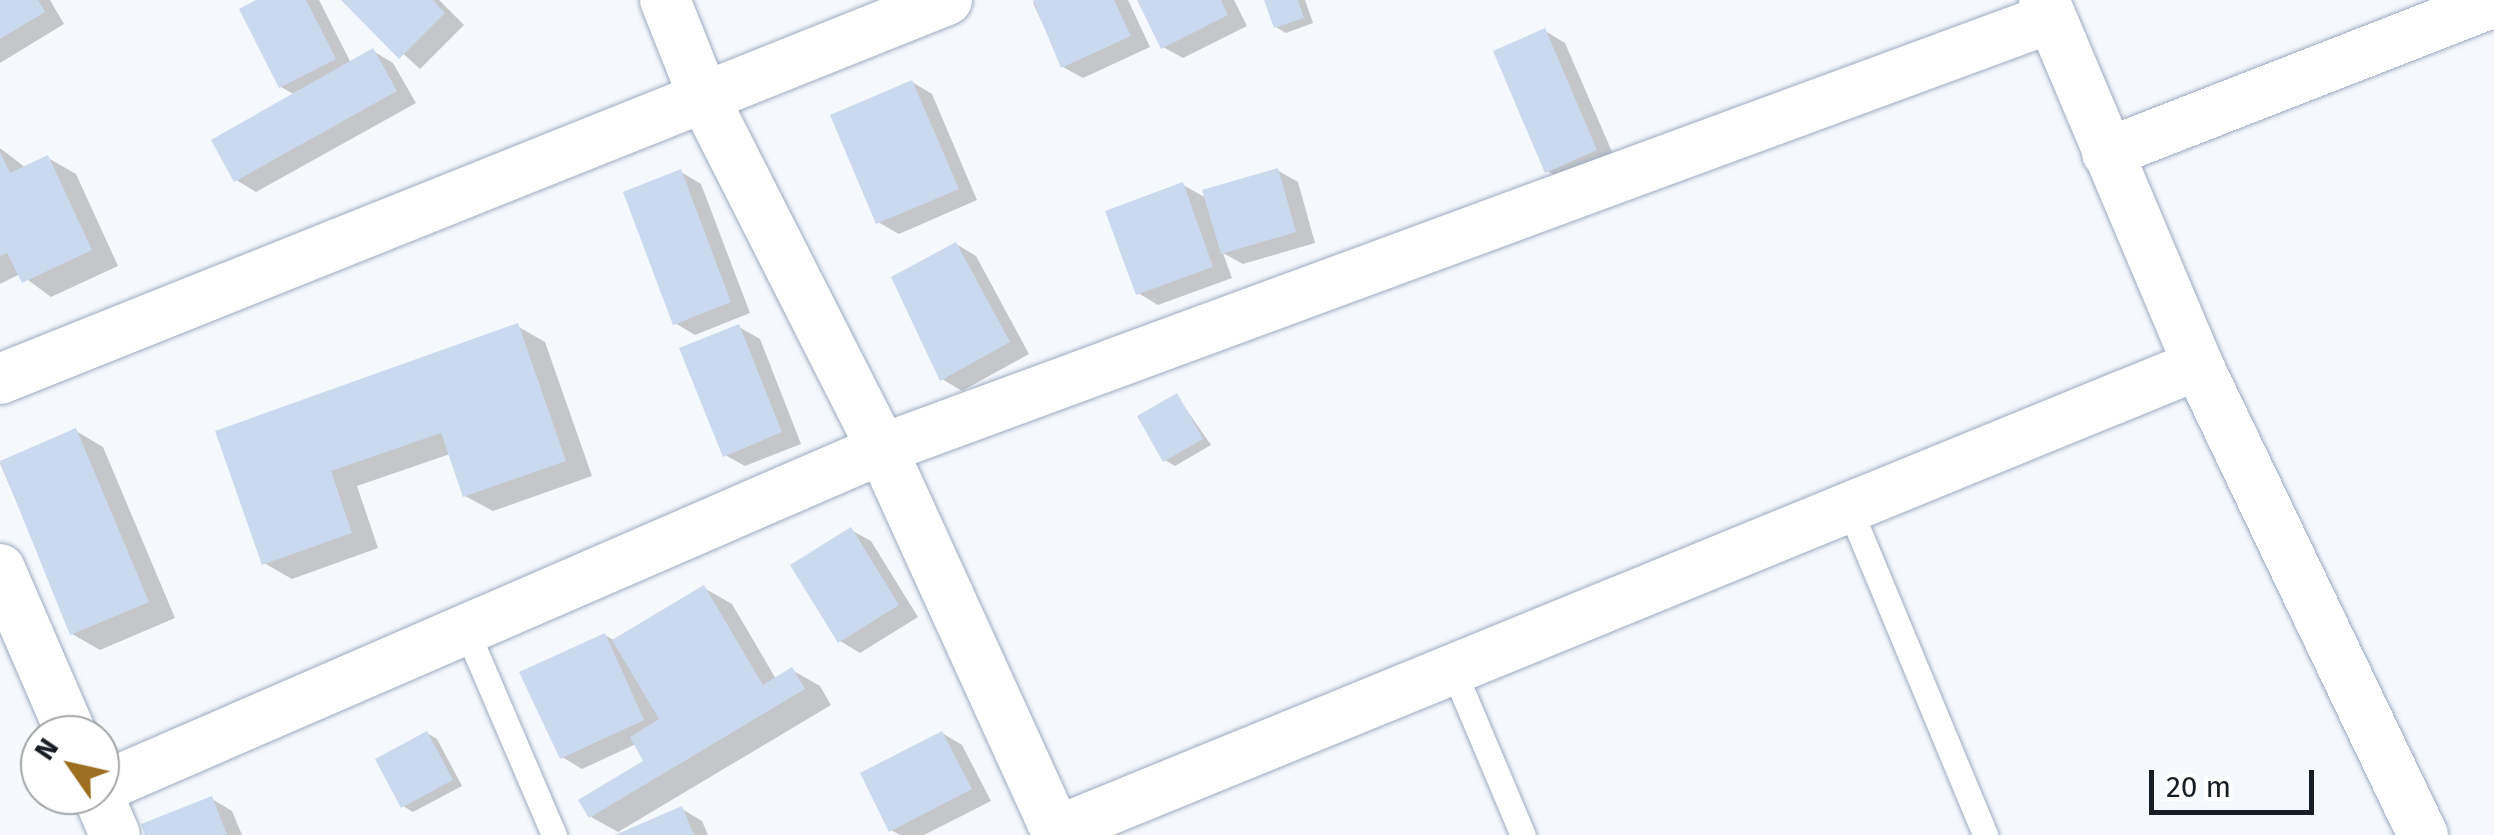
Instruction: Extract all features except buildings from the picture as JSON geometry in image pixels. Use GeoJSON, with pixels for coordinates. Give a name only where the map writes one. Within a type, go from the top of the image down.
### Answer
{"type":"FeatureCollection","features":[{"type":"Feature","properties":{"kind":"street"},"geometry":{"type":"LineString","coordinates":[[665,0],[704,98],[882,449],[1058,833],[2198,365]]}},
{"type":"Feature","properties":{"kind":"street"},"geometry":{"type":"LineString","coordinates":[[0,380],[947,0]]}},
{"type":"Feature","properties":{"kind":"street"},"geometry":{"type":"LineString","coordinates":[[2107,153],[2494,2]]}},
{"type":"Feature","properties":{"kind":"street"},"geometry":{"type":"LineString","coordinates":[[120,783],[882,449],[2048,9],[2198,365],[2423,835]]}},
{"type":"Feature","properties":{"kind":"street"},"geometry":{"type":"LineString","coordinates":[[0,569],[63,715]]}},
{"type":"Feature","properties":{"kind":"lane"},"geometry":{"type":"LineString","coordinates":[[1850,510],[1985,835]]}},
{"type":"Feature","properties":{"kind":"lane"},"geometry":{"type":"LineString","coordinates":[[467,632],[554,835]]}},
{"type":"Feature","properties":{"kind":"lane"},"geometry":{"type":"LineString","coordinates":[[1454,672],[1524,835]]}}]}
